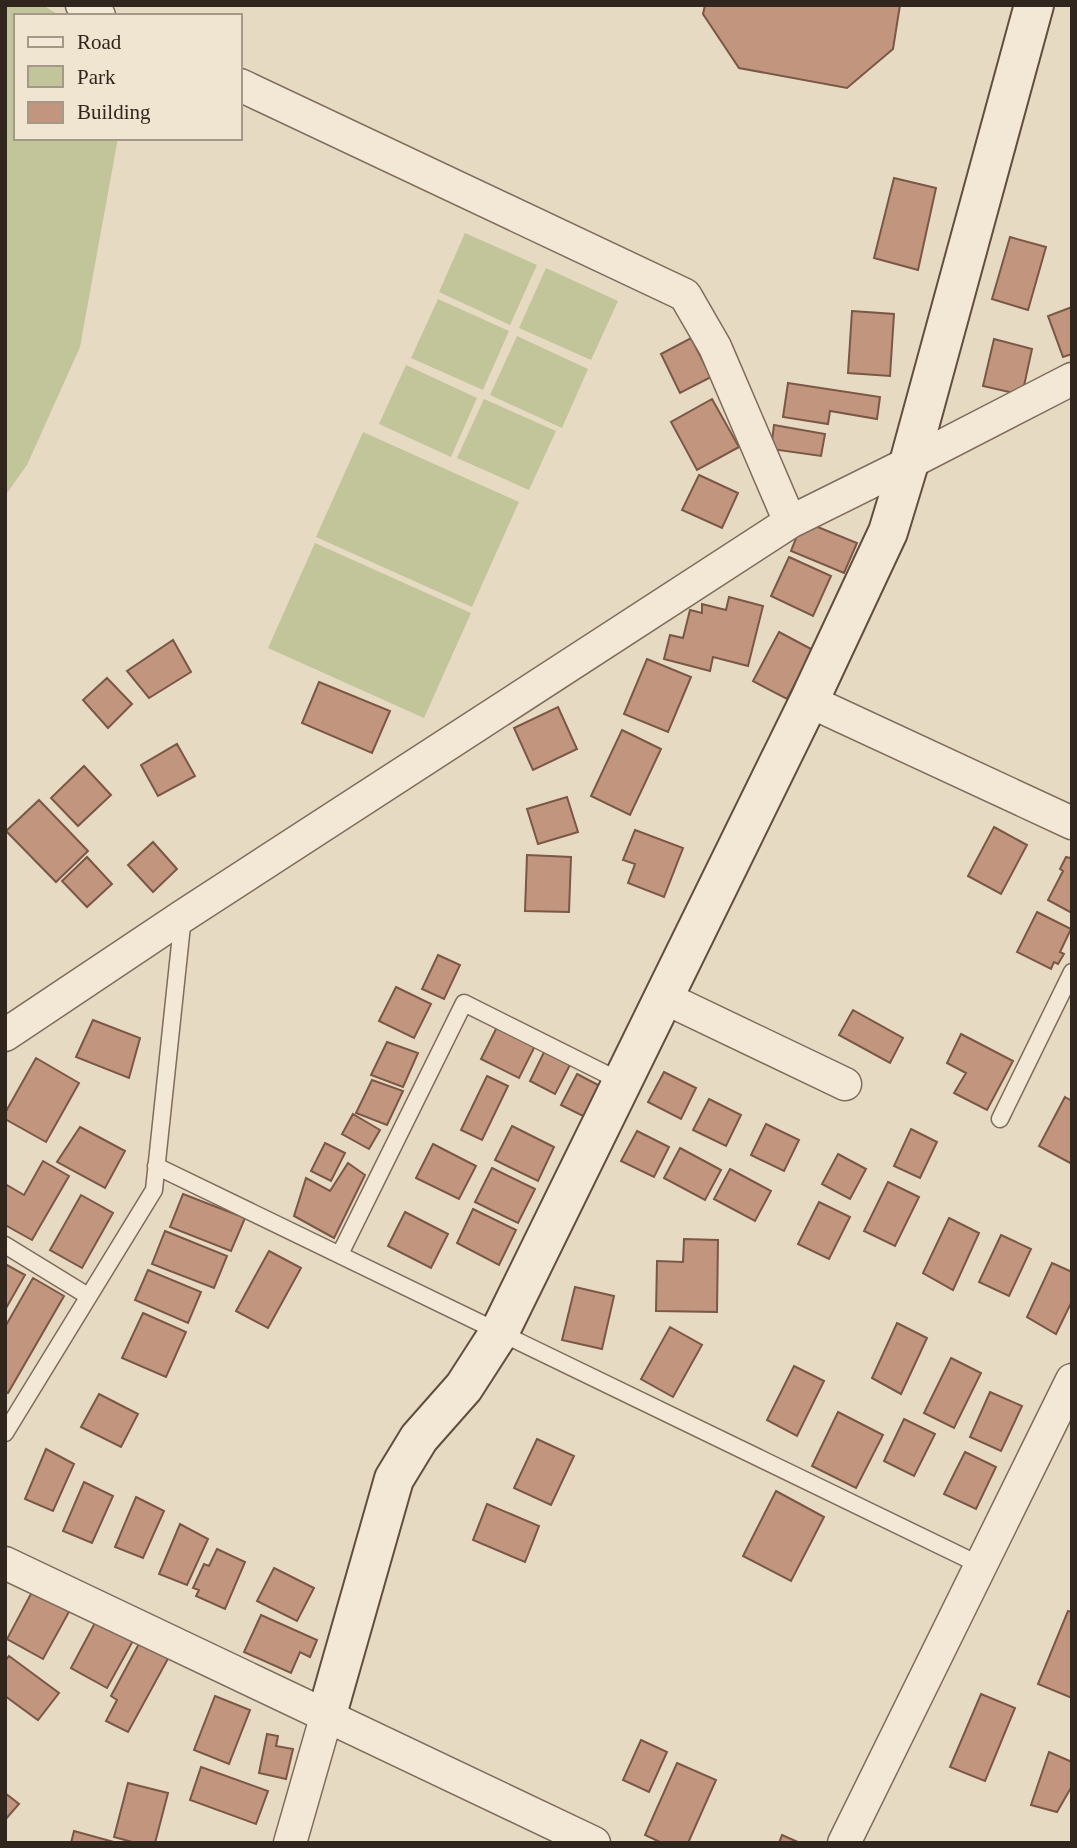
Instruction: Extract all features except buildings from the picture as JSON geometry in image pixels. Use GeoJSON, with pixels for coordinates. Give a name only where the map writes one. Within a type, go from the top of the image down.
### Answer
{"type":"FeatureCollection","features":[{"type":"Feature","properties":{"kind":"street"},"geometry":{"type":"LineString","coordinates":[[290,1843],[394,1479],[419,1438],[464,1387],[500,1331],[809,701],[888,532],[1034,5]]}},
{"type":"Feature","properties":{"kind":"street"},"geometry":{"type":"LineString","coordinates":[[242,86],[685,295],[715,346],[789,522]]}},
{"type":"Feature","properties":{"kind":"street"},"geometry":{"type":"LineString","coordinates":[[5,1035],[183,916],[789,522],[1072,379]]}},
{"type":"Feature","properties":{"kind":"street"},"geometry":{"type":"LineString","coordinates":[[809,701],[1072,823]]}},
{"type":"Feature","properties":{"kind":"street"},"geometry":{"type":"LineString","coordinates":[[663,997],[845,1084]]}},
{"type":"Feature","properties":{"kind":"street"},"geometry":{"type":"LineString","coordinates":[[844,1843],[1072,1380]]}},
{"type":"Feature","properties":{"kind":"street"},"geometry":{"type":"LineString","coordinates":[[5,1563],[594,1843]]}},
{"type":"Feature","properties":{"kind":"lane"},"geometry":{"type":"LineString","coordinates":[[5,1433],[154,1190],[183,916]]}},
{"type":"Feature","properties":{"kind":"lane"},"geometry":{"type":"LineString","coordinates":[[1000,1119],[1072,972]]}},
{"type":"Feature","properties":{"kind":"lane"},"geometry":{"type":"LineString","coordinates":[[340,1254],[464,1003],[622,1082]]}},
{"type":"Feature","properties":{"kind":"lane"},"geometry":{"type":"LineString","coordinates":[[156,1166],[981,1565]]}},
{"type":"Feature","properties":{"kind":"lane"},"geometry":{"type":"LineString","coordinates":[[5,1245],[88,1296]]}},
{"type":"Feature","properties":{"kind":"green space"},"geometry":{"type":"Polygon","coordinates":[[[5,5],[43,5],[57,14],[14,14],[14,140],[118,140],[80,347],[27,465],[5,496],[5,5]]]}},
{"type":"Feature","properties":{"kind":"green space"},"geometry":{"type":"Polygon","coordinates":[[[465,233],[537,265],[510,325],[439,292],[465,233]]]}},
{"type":"Feature","properties":{"kind":"green space"},"geometry":{"type":"Polygon","coordinates":[[[546,268],[618,301],[591,360],[519,328],[546,268]]]}},
{"type":"Feature","properties":{"kind":"green space"},"geometry":{"type":"Polygon","coordinates":[[[438,299],[509,331],[483,390],[411,358],[438,299]]]}},
{"type":"Feature","properties":{"kind":"green space"},"geometry":{"type":"Polygon","coordinates":[[[517,336],[588,369],[562,428],[490,395],[517,336]]]}},
{"type":"Feature","properties":{"kind":"green space"},"geometry":{"type":"Polygon","coordinates":[[[406,365],[477,398],[451,457],[379,424],[406,365]]]}},
{"type":"Feature","properties":{"kind":"green space"},"geometry":{"type":"Polygon","coordinates":[[[484,399],[556,431],[529,490],[457,458],[484,399]]]}},
{"type":"Feature","properties":{"kind":"green space"},"geometry":{"type":"Polygon","coordinates":[[[363,432],[519,502],[472,607],[316,537],[363,432]]]}},
{"type":"Feature","properties":{"kind":"green space"},"geometry":{"type":"Polygon","coordinates":[[[315,543],[471,613],[424,718],[268,648],[315,543]]]}}]}
